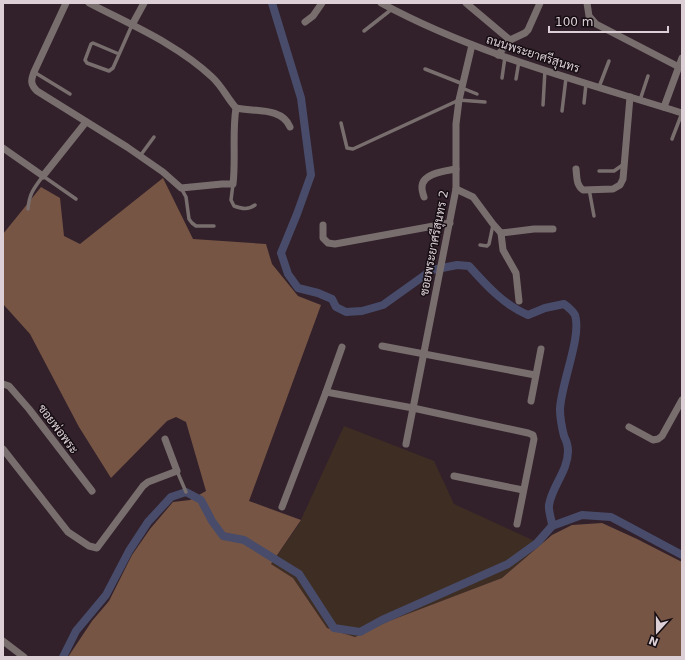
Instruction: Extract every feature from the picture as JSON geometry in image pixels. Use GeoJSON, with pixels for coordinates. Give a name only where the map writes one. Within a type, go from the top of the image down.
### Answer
{"type":"FeatureCollection","features":[{"type":"Feature","properties":{"kind":"street"},"geometry":{"type":"LineString","coordinates":[[66,3],[34,72],[31,80],[32,85],[37,91],[140,156],[163,172],[181,188],[234,184],[235,155],[233,125],[236,108]]}},
{"type":"Feature","properties":{"kind":"street"},"geometry":{"type":"LineString","coordinates":[[89,3],[176,49],[196,64],[223,88],[231,103],[236,108],[269,112],[281,116],[287,120],[290,127]]}},
{"type":"Feature","properties":{"kind":"street"},"geometry":{"type":"LineString","coordinates":[[132,25],[144,3]]}},
{"type":"Feature","properties":{"kind":"street"},"geometry":{"type":"LineString","coordinates":[[305,22],[313,16],[322,3]]}},
{"type":"Feature","properties":{"kind":"street","name":"ถนนพระยาศรีสุนทร"},"geometry":{"type":"LineString","coordinates":[[381,3],[420,23],[501,56],[682,113]]}},
{"type":"Feature","properties":{"kind":"street"},"geometry":{"type":"LineString","coordinates":[[466,3],[510,40]]}},
{"type":"Feature","properties":{"kind":"street"},"geometry":{"type":"LineString","coordinates":[[501,56],[510,40],[528,30],[540,3]]}},
{"type":"Feature","properties":{"kind":"street"},"geometry":{"type":"LineString","coordinates":[[587,3],[589,16],[596,24],[679,67]]}},
{"type":"Feature","properties":{"kind":"street","name":"ซอยพระยาศรีสุนทร 2"},"geometry":{"type":"LineString","coordinates":[[406,444],[443,262],[456,189],[456,124],[472,45]]}},
{"type":"Feature","properties":{"kind":"street"},"geometry":{"type":"LineString","coordinates":[[664,107],[682,58]]}},
{"type":"Feature","properties":{"kind":"street"},"geometry":{"type":"LineString","coordinates":[[576,169],[578,184],[583,190],[613,189],[620,185],[623,180],[630,97]]}},
{"type":"Feature","properties":{"kind":"street"},"geometry":{"type":"LineString","coordinates":[[3,148],[43,176],[86,122]]}},
{"type":"Feature","properties":{"kind":"street"},"geometry":{"type":"LineString","coordinates":[[424,197],[422,187],[423,182],[427,177],[456,169]]}},
{"type":"Feature","properties":{"kind":"street"},"geometry":{"type":"LineString","coordinates":[[456,189],[473,197],[501,233],[503,250],[516,273],[519,301]]}},
{"type":"Feature","properties":{"kind":"street"},"geometry":{"type":"LineString","coordinates":[[323,225],[323,238],[328,243],[335,244],[450,223]]}},
{"type":"Feature","properties":{"kind":"street"},"geometry":{"type":"LineString","coordinates":[[501,233],[534,229],[553,229]]}},
{"type":"Feature","properties":{"kind":"street"},"geometry":{"type":"LineString","coordinates":[[382,346],[535,375]]}},
{"type":"Feature","properties":{"kind":"street"},"geometry":{"type":"LineString","coordinates":[[282,507],[342,348]]}},
{"type":"Feature","properties":{"kind":"street"},"geometry":{"type":"LineString","coordinates":[[530,401],[541,349]]}},
{"type":"Feature","properties":{"kind":"street","name":"ซอยพ่อพระ"},"geometry":{"type":"LineString","coordinates":[[3,384],[9,386],[29,409],[92,492]]}},
{"type":"Feature","properties":{"kind":"street"},"geometry":{"type":"LineString","coordinates":[[326,392],[413,408],[533,435],[534,439],[523,490],[518,524]]}},
{"type":"Feature","properties":{"kind":"street"},"geometry":{"type":"LineString","coordinates":[[629,426],[653,440],[658,439],[662,436],[682,400]]}},
{"type":"Feature","properties":{"kind":"street"},"geometry":{"type":"LineString","coordinates":[[3,448],[68,532],[94,548],[99,546],[143,486],[148,482],[177,471],[165,439]]}},
{"type":"Feature","properties":{"kind":"street"},"geometry":{"type":"LineString","coordinates":[[454,476],[523,490]]}},
{"type":"Feature","properties":{"kind":"street"},"geometry":{"type":"LineString","coordinates":[[3,642],[24,657]]}},
{"type":"Feature","properties":{"kind":"lane"},"geometry":{"type":"LineString","coordinates":[[364,31],[392,9]]}},
{"type":"Feature","properties":{"kind":"lane"},"geometry":{"type":"LineString","coordinates":[[119,54],[93,43],[91,44],[85,60],[109,72],[113,68],[132,25]]}},
{"type":"Feature","properties":{"kind":"lane"},"geometry":{"type":"LineString","coordinates":[[501,56],[502,78]]}},
{"type":"Feature","properties":{"kind":"lane"},"geometry":{"type":"LineString","coordinates":[[516,79],[519,61]]}},
{"type":"Feature","properties":{"kind":"lane"},"geometry":{"type":"LineString","coordinates":[[599,87],[609,61]]}},
{"type":"Feature","properties":{"kind":"lane"},"geometry":{"type":"LineString","coordinates":[[425,68],[478,94]]}},
{"type":"Feature","properties":{"kind":"lane"},"geometry":{"type":"LineString","coordinates":[[542,105],[545,70]]}},
{"type":"Feature","properties":{"kind":"lane"},"geometry":{"type":"LineString","coordinates":[[34,72],[70,94]]}},
{"type":"Feature","properties":{"kind":"lane"},"geometry":{"type":"LineString","coordinates":[[562,111],[566,76]]}},
{"type":"Feature","properties":{"kind":"lane"},"geometry":{"type":"LineString","coordinates":[[640,100],[648,76]]}},
{"type":"Feature","properties":{"kind":"lane"},"geometry":{"type":"LineString","coordinates":[[584,103],[586,83]]}},
{"type":"Feature","properties":{"kind":"lane"},"geometry":{"type":"LineString","coordinates":[[341,123],[347,148],[354,149],[460,100],[485,102]]}},
{"type":"Feature","properties":{"kind":"lane"},"geometry":{"type":"LineString","coordinates":[[672,139],[682,113]]}},
{"type":"Feature","properties":{"kind":"lane"},"geometry":{"type":"LineString","coordinates":[[140,156],[154,137]]}},
{"type":"Feature","properties":{"kind":"lane"},"geometry":{"type":"LineString","coordinates":[[599,171],[614,171],[624,163]]}},
{"type":"Feature","properties":{"kind":"lane"},"geometry":{"type":"LineString","coordinates":[[28,209],[28,200],[31,192],[43,176],[76,200]]}},
{"type":"Feature","properties":{"kind":"lane"},"geometry":{"type":"LineString","coordinates":[[234,184],[231,200],[234,206],[241,209],[249,209],[255,205]]}},
{"type":"Feature","properties":{"kind":"lane"},"geometry":{"type":"LineString","coordinates":[[181,188],[186,197],[189,219],[192,223],[196,226],[214,226]]}},
{"type":"Feature","properties":{"kind":"lane"},"geometry":{"type":"LineString","coordinates":[[588,189],[594,216]]}},
{"type":"Feature","properties":{"kind":"lane"},"geometry":{"type":"LineString","coordinates":[[480,245],[487,246],[489,244],[493,224]]}},
{"type":"Feature","properties":{"kind":"lane"},"geometry":{"type":"LineString","coordinates":[[177,471],[186,492]]}},
{"type":"Feature","properties":{"kind":"shaded area"},"geometry":{"type":"Polygon","coordinates":[[[163,178],[193,239],[266,244],[272,264],[298,296],[321,305],[249,501],[301,520],[271,564],[293,578],[327,628],[355,637],[389,621],[502,578],[552,535],[572,525],[602,523],[682,562],[682,657],[68,657],[92,621],[109,601],[132,555],[150,529],[173,502],[190,500],[206,491],[186,422],[176,417],[167,421],[111,478],[79,427],[30,334],[3,304],[3,234],[41,187],[60,198],[64,236],[80,244],[163,178]]]}},
{"type":"Feature","properties":{"kind":"shaded area"},"geometry":{"type":"Polygon","coordinates":[[[344,426],[434,461],[454,504],[541,544],[502,578],[389,621],[355,637],[327,628],[293,578],[271,564],[299,524],[344,426]]]}},
{"type":"Feature","properties":{"kind":"waterway"},"geometry":{"type":"LineString","coordinates":[[63,657],[76,631],[106,595],[129,551],[148,522],[171,497],[186,492],[201,500],[212,521],[223,536],[244,540],[299,574],[334,628],[360,632],[382,620],[508,564],[537,543],[552,526],[549,505],[553,491],[563,472],[568,451],[560,409],[576,335],[575,315],[564,304],[545,308],[528,315],[519,311],[503,300],[469,266],[457,265],[432,270],[383,305],[362,311],[346,312],[336,307],[332,299],[318,293],[298,288],[288,274],[281,253],[311,175],[301,98],[272,3]]}},
{"type":"Feature","properties":{"kind":"waterway"},"geometry":{"type":"LineString","coordinates":[[552,526],[582,515],[611,517],[682,555]]}}]}
